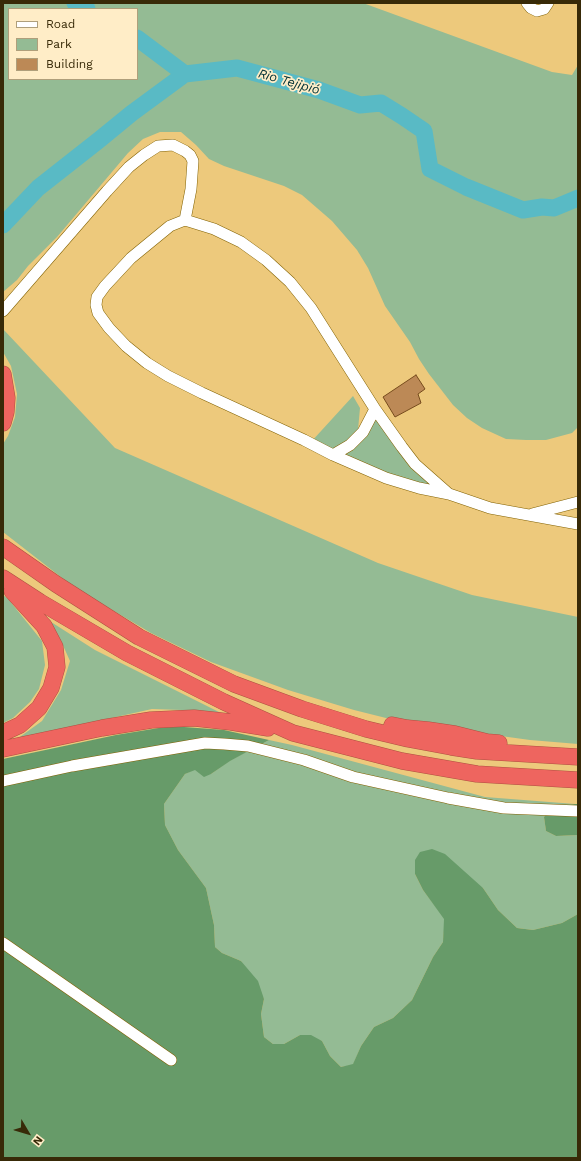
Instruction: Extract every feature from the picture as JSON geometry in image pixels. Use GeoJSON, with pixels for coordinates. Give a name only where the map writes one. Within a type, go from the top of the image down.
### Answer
{"type":"FeatureCollection","features":[{"type":"Feature","properties":{"kind":"highway"},"geometry":{"type":"LineString","coordinates":[[3,374],[7,398],[6,412],[3,423]]}},
{"type":"Feature","properties":{"kind":"highway"},"geometry":{"type":"LineString","coordinates":[[3,547],[56,584],[139,637],[234,684],[280,701],[330,719],[408,739],[477,751],[578,757]]}},
{"type":"Feature","properties":{"kind":"highway"},"geometry":{"type":"LineString","coordinates":[[3,580],[127,653],[224,702],[293,733]]}},
{"type":"Feature","properties":{"kind":"highway"},"geometry":{"type":"LineString","coordinates":[[3,580],[44,626],[55,646],[57,667],[51,688],[39,708],[20,725],[3,733]]}},
{"type":"Feature","properties":{"kind":"highway"},"geometry":{"type":"LineString","coordinates":[[280,701],[407,728],[455,734],[488,742],[578,750]]}},
{"type":"Feature","properties":{"kind":"highway"},"geometry":{"type":"LineString","coordinates":[[3,749],[102,728],[151,720],[194,718],[231,722],[293,733],[402,761],[462,772],[578,780]]}},
{"type":"Feature","properties":{"kind":"lane"},"geometry":{"type":"LineString","coordinates":[[528,3],[531,8],[537,11],[544,9],[548,3]]}},
{"type":"Feature","properties":{"kind":"lane"},"geometry":{"type":"LineString","coordinates":[[3,311],[129,167],[158,146],[173,146],[185,150],[193,161],[191,189],[185,220]]}},
{"type":"Feature","properties":{"kind":"lane"},"geometry":{"type":"LineString","coordinates":[[449,494],[415,464],[402,447],[375,409],[311,308],[290,282],[266,260],[241,242],[214,229],[185,220],[170,226],[131,258],[97,297],[96,305],[98,313],[109,328],[126,346],[147,362],[168,376],[333,455],[386,478],[419,488],[449,494],[490,508],[578,524]]}},
{"type":"Feature","properties":{"kind":"lane"},"geometry":{"type":"LineString","coordinates":[[333,455],[350,445],[362,432],[375,409]]}},
{"type":"Feature","properties":{"kind":"lane"},"geometry":{"type":"LineString","coordinates":[[529,515],[578,502]]}},
{"type":"Feature","properties":{"kind":"lane"},"geometry":{"type":"LineString","coordinates":[[3,781],[72,766],[205,743],[248,746],[304,760],[353,777],[448,798],[504,808],[578,810]]}},
{"type":"Feature","properties":{"kind":"lane"},"geometry":{"type":"LineString","coordinates":[[3,943],[171,1060]]}},
{"type":"Feature","properties":{"kind":"green space"},"geometry":{"type":"Polygon","coordinates":[[[3,3],[363,3],[552,72],[572,75],[578,65],[578,427],[572,433],[546,440],[506,439],[482,428],[467,418],[453,405],[429,374],[410,342],[385,306],[368,268],[357,250],[332,221],[302,195],[284,186],[224,166],[209,159],[181,132],[160,132],[143,139],[128,153],[57,237],[28,266],[17,280],[3,292],[3,3]]]}},
{"type":"Feature","properties":{"kind":"green space"},"geometry":{"type":"Polygon","coordinates":[[[3,329],[115,448],[378,563],[472,595],[578,617],[578,744],[530,740],[406,723],[354,710],[288,690],[211,662],[151,633],[75,588],[3,532],[3,444],[8,436],[15,417],[17,394],[11,366],[3,352],[3,329]]]}},
{"type":"Feature","properties":{"kind":"green space"},"geometry":{"type":"Polygon","coordinates":[[[353,396],[360,408],[358,430],[347,444],[335,450],[311,442],[353,396]]]}},
{"type":"Feature","properties":{"kind":"green space"},"geometry":{"type":"Polygon","coordinates":[[[373,413],[402,447],[449,494],[333,455],[341,451],[373,413]]]}},
{"type":"Feature","properties":{"kind":"green space"},"geometry":{"type":"Polygon","coordinates":[[[3,595],[9,600],[42,641],[45,665],[39,689],[30,702],[13,718],[3,723],[3,595]]]}},
{"type":"Feature","properties":{"kind":"green space"},"geometry":{"type":"Polygon","coordinates":[[[37,613],[95,650],[229,717],[182,710],[152,709],[17,739],[42,721],[61,690],[70,661],[61,641],[37,613]]]}},
{"type":"Feature","properties":{"kind":"green space"},"geometry":{"type":"Polygon","coordinates":[[[171,726],[224,730],[269,740],[204,777],[195,770],[185,774],[164,804],[165,825],[178,850],[206,888],[214,925],[215,947],[222,953],[241,961],[258,981],[264,999],[261,1014],[264,1037],[273,1044],[284,1044],[300,1035],[311,1035],[322,1041],[330,1056],[341,1067],[353,1064],[361,1046],[374,1027],[393,1018],[412,1000],[433,957],[443,942],[444,919],[423,890],[415,874],[415,860],[420,852],[432,849],[445,854],[483,888],[498,910],[517,928],[533,930],[562,923],[578,914],[578,1158],[3,1158],[3,759],[116,735],[171,726]]]}},
{"type":"Feature","properties":{"kind":"green space"},"geometry":{"type":"Polygon","coordinates":[[[269,740],[485,797],[575,804],[550,809],[544,817],[546,831],[556,836],[578,835],[578,914],[562,923],[533,930],[517,928],[498,910],[483,888],[415,874],[423,890],[445,919],[443,942],[433,957],[412,1000],[393,1018],[374,1027],[361,1046],[353,1065],[341,1067],[330,1056],[322,1041],[300,1035],[284,1044],[273,1044],[264,1037],[261,1014],[264,999],[241,961],[222,953],[215,947],[214,925],[206,888],[178,850],[165,825],[164,804],[185,774],[195,769],[211,774],[229,761],[269,740]]]}},
{"type":"Feature","properties":{"kind":"green space"},"geometry":{"type":"Polygon","coordinates":[[[578,804],[578,835],[556,836],[546,831],[544,817],[550,809],[578,804]]]}},
{"type":"Feature","properties":{"kind":"building"},"geometry":{"type":"Polygon","coordinates":[[[416,375],[425,389],[418,394],[421,403],[395,417],[383,397],[416,375]]]}},
{"type":"Feature","properties":{"kind":"waterway"},"geometry":{"type":"LineString","coordinates":[[75,3],[85,8]]}},
{"type":"Feature","properties":{"kind":"waterway"},"geometry":{"type":"LineString","coordinates":[[138,39],[185,74]]}},
{"type":"Feature","properties":{"kind":"waterway","name":"Rio Tejipió"},"geometry":{"type":"LineString","coordinates":[[3,225],[38,188],[132,113],[185,74],[237,68],[319,90],[360,105],[381,103],[424,131],[430,169],[466,187],[523,210],[542,207],[554,208],[578,198]]}}]}
